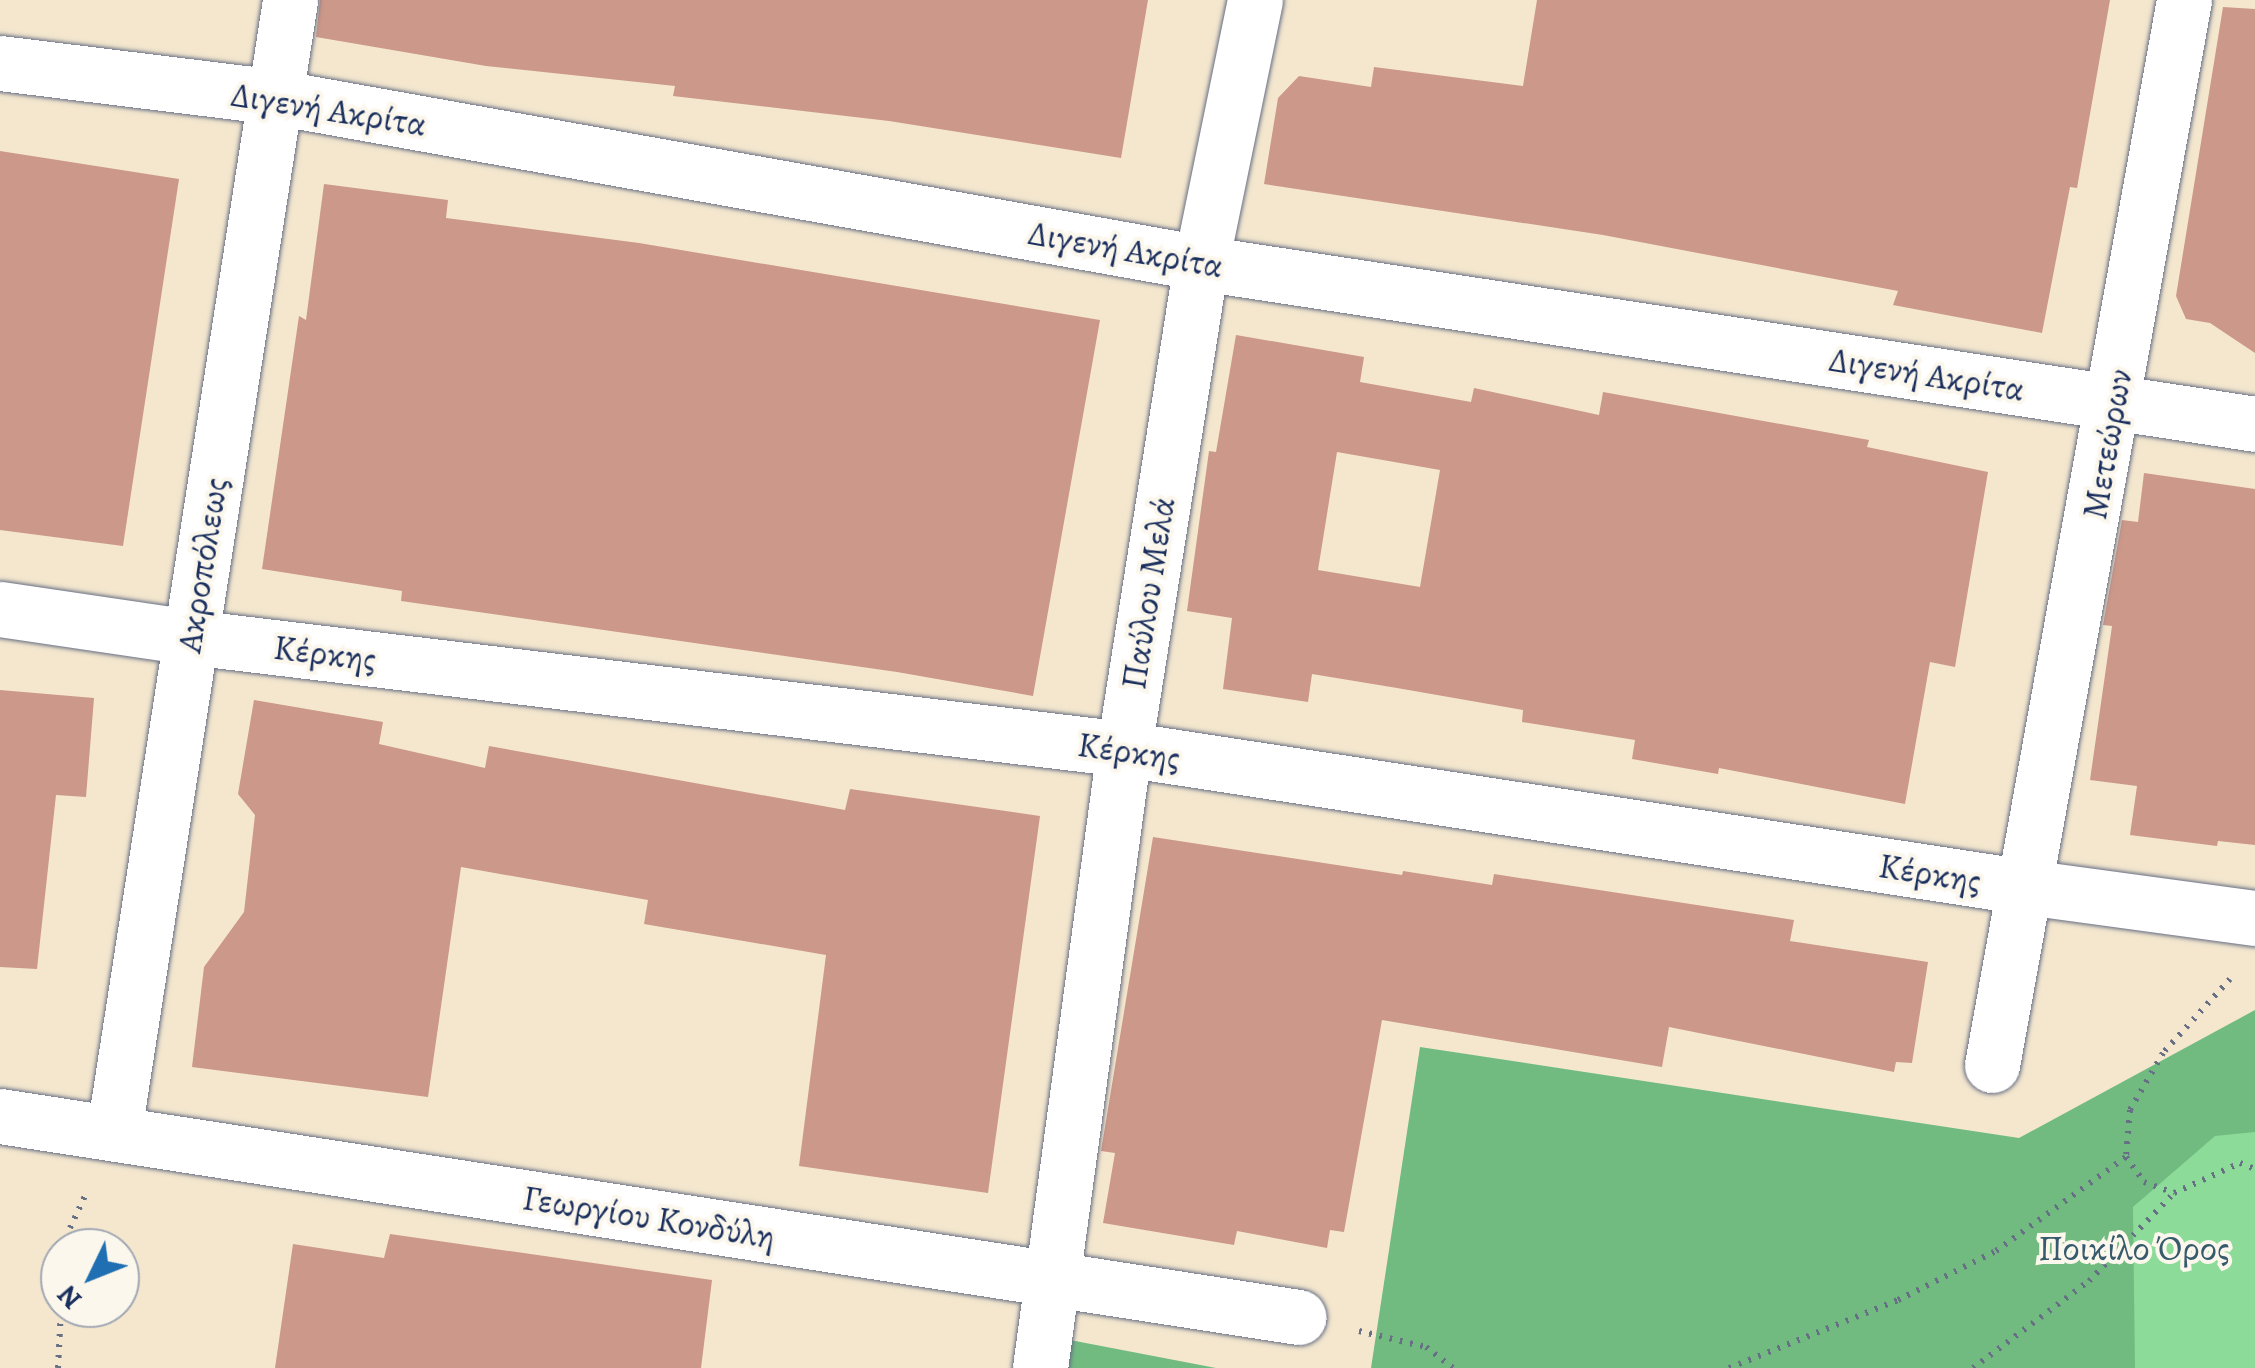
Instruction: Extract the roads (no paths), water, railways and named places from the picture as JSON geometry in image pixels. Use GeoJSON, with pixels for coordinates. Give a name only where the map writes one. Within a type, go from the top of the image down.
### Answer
{"type":"FeatureCollection","features":[{"type":"Feature","properties":{"kind":"street","name":"Ακροπόλεως"},"geometry":{"type":"LineString","coordinates":[[114,1131],[290,0]]}},
{"type":"Feature","properties":{"kind":"street","name":"Παύλου Μελά"},"geometry":{"type":"LineString","coordinates":[[1040,1368],[1124,749],[1200,263],[1255,0]]}},
{"type":"Feature","properties":{"kind":"street","name":"Μετεώρων"},"geometry":{"type":"LineString","coordinates":[[1992,1065],[2184,0]]}},
{"type":"Feature","properties":{"kind":"street","name":"Διγενή Ακρίτα"},"geometry":{"type":"LineString","coordinates":[[0,63],[275,98],[1200,263],[2255,424]]}},
{"type":"Feature","properties":{"kind":"street","name":"Κέρκης"},"geometry":{"type":"LineString","coordinates":[[0,609],[190,636],[1124,749],[2026,888],[2248,942]]}},
{"type":"Feature","properties":{"kind":"street","name":"Γεωργίου Κονδύλη"},"geometry":{"type":"LineString","coordinates":[[0,1116],[1299,1317]]}},
{"type":"Feature","properties":{"kind":"park label","name":"Ποικίλο Όρος"},"geometry":{"type":"Point","coordinates":[2134,1248]}}]}
